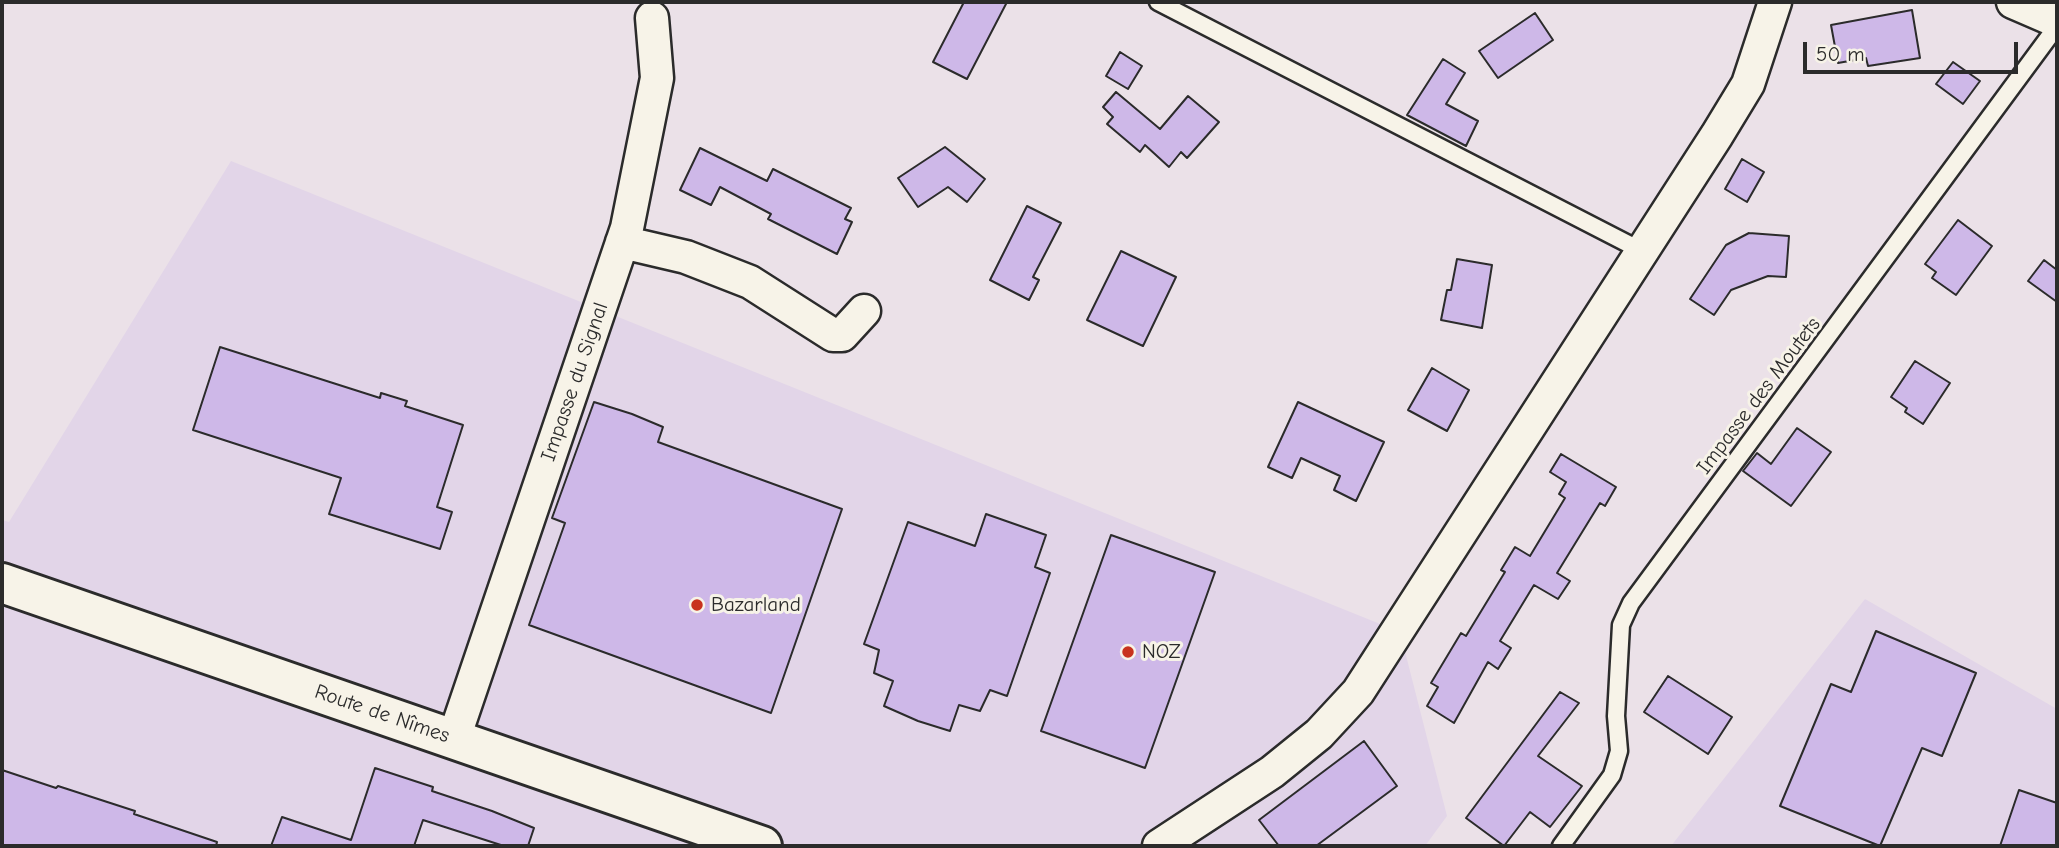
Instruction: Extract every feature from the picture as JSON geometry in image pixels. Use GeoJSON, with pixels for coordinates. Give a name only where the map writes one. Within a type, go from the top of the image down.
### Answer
{"type":"FeatureCollection","features":[{"type":"Feature","properties":{"kind":"main road","name":"Route de Nîmes"},"geometry":{"type":"LineString","coordinates":[[2,583],[762,846]]}},
{"type":"Feature","properties":{"kind":"street"},"geometry":{"type":"LineString","coordinates":[[1159,846],[1272,772],[1319,734],[1358,692],[1748,84],[1775,2]]}},
{"type":"Feature","properties":{"kind":"street"},"geometry":{"type":"LineString","coordinates":[[2013,2],[2057,24]]}},
{"type":"Feature","properties":{"kind":"street","name":"Impasse du Signal"},"geometry":{"type":"LineString","coordinates":[[454,738],[622,242],[657,78],[652,18]]}},
{"type":"Feature","properties":{"kind":"street"},"geometry":{"type":"LineString","coordinates":[[622,242],[686,257],[750,282],[832,335],[842,335],[864,311]]}},
{"type":"Feature","properties":{"kind":"lane"},"geometry":{"type":"LineString","coordinates":[[1158,2],[1642,251]]}},
{"type":"Feature","properties":{"kind":"lane","name":"Impasse des Moutets"},"geometry":{"type":"LineString","coordinates":[[1561,846],[1612,775],[1619,751],[1616,716],[1621,625],[1630,603],[2057,24]]}},
{"type":"Feature","properties":{"kind":"shaded area"},"geometry":{"type":"Polygon","coordinates":[[[231,161],[1400,632],[1447,816],[1425,846],[2,846],[2,520],[9,522],[231,161]]]}},
{"type":"Feature","properties":{"kind":"shaded area"},"geometry":{"type":"Polygon","coordinates":[[[1865,599],[2057,709],[2057,846],[1671,846],[1865,599]]]}},
{"type":"Feature","properties":{"kind":"building"},"geometry":{"type":"Polygon","coordinates":[[[964,2],[1007,2],[967,79],[933,62],[964,2]]]}},
{"type":"Feature","properties":{"kind":"building"},"geometry":{"type":"Polygon","coordinates":[[[1912,10],[1920,58],[1868,66],[1866,58],[1838,63],[1831,25],[1912,10]]]}},
{"type":"Feature","properties":{"kind":"building"},"geometry":{"type":"Polygon","coordinates":[[[1535,13],[1553,40],[1498,78],[1479,51],[1535,13]]]}},
{"type":"Feature","properties":{"kind":"building"},"geometry":{"type":"Polygon","coordinates":[[[1120,52],[1142,66],[1128,89],[1106,76],[1120,52]]]}},
{"type":"Feature","properties":{"kind":"building"},"geometry":{"type":"Polygon","coordinates":[[[1443,59],[1465,73],[1446,104],[1478,121],[1466,146],[1407,115],[1443,59]]]}},
{"type":"Feature","properties":{"kind":"building"},"geometry":{"type":"Polygon","coordinates":[[[1953,62],[1980,81],[1963,104],[1936,84],[1953,62]]]}},
{"type":"Feature","properties":{"kind":"building"},"geometry":{"type":"Polygon","coordinates":[[[1116,92],[1160,129],[1188,96],[1219,122],[1187,158],[1181,152],[1169,167],[1145,145],[1140,152],[1107,124],[1113,117],[1103,107],[1116,92]]]}},
{"type":"Feature","properties":{"kind":"building"},"geometry":{"type":"Polygon","coordinates":[[[945,147],[985,179],[967,202],[948,187],[918,207],[898,178],[945,147]]]}},
{"type":"Feature","properties":{"kind":"building"},"geometry":{"type":"Polygon","coordinates":[[[700,148],[767,181],[773,169],[851,208],[845,219],[852,222],[837,254],[768,219],[771,214],[720,187],[711,205],[680,190],[700,148]]]}},
{"type":"Feature","properties":{"kind":"building"},"geometry":{"type":"Polygon","coordinates":[[[1742,159],[1764,172],[1747,202],[1725,189],[1742,159]]]}},
{"type":"Feature","properties":{"kind":"building"},"geometry":{"type":"Polygon","coordinates":[[[1027,206],[1061,223],[1033,277],[1039,280],[1029,300],[990,280],[1027,206]]]}},
{"type":"Feature","properties":{"kind":"building"},"geometry":{"type":"Polygon","coordinates":[[[1958,220],[1992,246],[1956,295],[1932,278],[1936,272],[1925,264],[1958,220]]]}},
{"type":"Feature","properties":{"kind":"building"},"geometry":{"type":"Polygon","coordinates":[[[1749,233],[1789,236],[1786,277],[1768,276],[1731,290],[1714,315],[1690,299],[1726,245],[1749,233]]]}},
{"type":"Feature","properties":{"kind":"building"},"geometry":{"type":"Polygon","coordinates":[[[1121,251],[1176,277],[1143,346],[1087,320],[1121,251]]]}},
{"type":"Feature","properties":{"kind":"building"},"geometry":{"type":"Polygon","coordinates":[[[1457,259],[1492,265],[1482,328],[1441,320],[1457,259]]]}},
{"type":"Feature","properties":{"kind":"building"},"geometry":{"type":"Polygon","coordinates":[[[2044,260],[2057,270],[2057,302],[2028,281],[2044,260]]]}},
{"type":"Feature","properties":{"kind":"building"},"geometry":{"type":"Polygon","coordinates":[[[220,347],[380,398],[381,393],[407,401],[405,406],[463,425],[437,507],[452,512],[440,549],[329,514],[341,478],[193,430],[220,347]]]}},
{"type":"Feature","properties":{"kind":"building"},"geometry":{"type":"Polygon","coordinates":[[[1915,361],[1950,383],[1923,424],[1905,412],[1907,408],[1891,397],[1915,361]]]}},
{"type":"Feature","properties":{"kind":"building"},"geometry":{"type":"Polygon","coordinates":[[[1432,368],[1469,390],[1447,431],[1408,410],[1432,368]]]}},
{"type":"Feature","properties":{"kind":"building"},"geometry":{"type":"Polygon","coordinates":[[[594,402],[663,427],[658,442],[842,509],[771,713],[529,625],[565,523],[552,518],[594,402]]]}},
{"type":"Feature","properties":{"kind":"building"},"geometry":{"type":"Polygon","coordinates":[[[1298,402],[1384,442],[1356,501],[1334,490],[1340,476],[1301,458],[1292,478],[1268,467],[1298,402]]]}},
{"type":"Feature","properties":{"kind":"building"},"geometry":{"type":"Polygon","coordinates":[[[1797,428],[1831,452],[1791,506],[1743,471],[1757,453],[1771,464],[1797,428]]]}},
{"type":"Feature","properties":{"kind":"building"},"geometry":{"type":"Polygon","coordinates":[[[1561,454],[1616,487],[1605,506],[1600,503],[1557,573],[1570,581],[1558,599],[1534,585],[1500,641],[1511,648],[1498,669],[1488,662],[1454,723],[1427,706],[1438,687],[1431,683],[1461,633],[1466,636],[1505,572],[1501,570],[1515,547],[1530,556],[1565,498],[1559,494],[1566,482],[1550,472],[1561,454]]]}},
{"type":"Feature","properties":{"kind":"building"},"geometry":{"type":"Polygon","coordinates":[[[986,514],[1046,535],[1035,567],[1050,573],[1007,696],[990,690],[980,711],[959,705],[950,731],[884,706],[893,681],[874,673],[879,650],[864,644],[908,522],[975,546],[986,514]]]}},
{"type":"Feature","properties":{"kind":"building","name":"NOZ"},"geometry":{"type":"Polygon","coordinates":[[[1111,535],[1215,572],[1145,768],[1041,731],[1111,535]]]}},
{"type":"Feature","properties":{"kind":"building"},"geometry":{"type":"Polygon","coordinates":[[[1876,631],[1976,673],[1942,756],[1922,748],[1880,846],[1780,806],[1831,684],[1851,692],[1876,631]]]}},
{"type":"Feature","properties":{"kind":"building"},"geometry":{"type":"Polygon","coordinates":[[[1668,676],[1732,717],[1708,754],[1644,712],[1668,676]]]}},
{"type":"Feature","properties":{"kind":"building"},"geometry":{"type":"Polygon","coordinates":[[[1560,692],[1579,703],[1538,756],[1582,786],[1550,827],[1530,812],[1504,846],[1466,818],[1560,692]]]}},
{"type":"Feature","properties":{"kind":"building"},"geometry":{"type":"Polygon","coordinates":[[[1364,741],[1397,786],[1316,846],[1279,846],[1259,820],[1364,741]]]}},
{"type":"Feature","properties":{"kind":"building"},"geometry":{"type":"Polygon","coordinates":[[[375,768],[433,787],[432,791],[534,828],[528,846],[504,846],[423,820],[414,846],[271,846],[282,817],[351,840],[375,768]]]}},
{"type":"Feature","properties":{"kind":"building"},"geometry":{"type":"Polygon","coordinates":[[[2,770],[135,811],[134,814],[217,842],[216,846],[2,846],[2,770]]]}},
{"type":"Feature","properties":{"kind":"building"},"geometry":{"type":"Polygon","coordinates":[[[2019,790],[2057,803],[2057,846],[2000,846],[2019,790]]]}},
{"type":"Feature","properties":{"kind":"place","name":"Bazarland"},"geometry":{"type":"Point","coordinates":[697,605]}},
{"type":"Feature","properties":{"kind":"place","name":"NOZ"},"geometry":{"type":"Point","coordinates":[1128,652]}}]}
